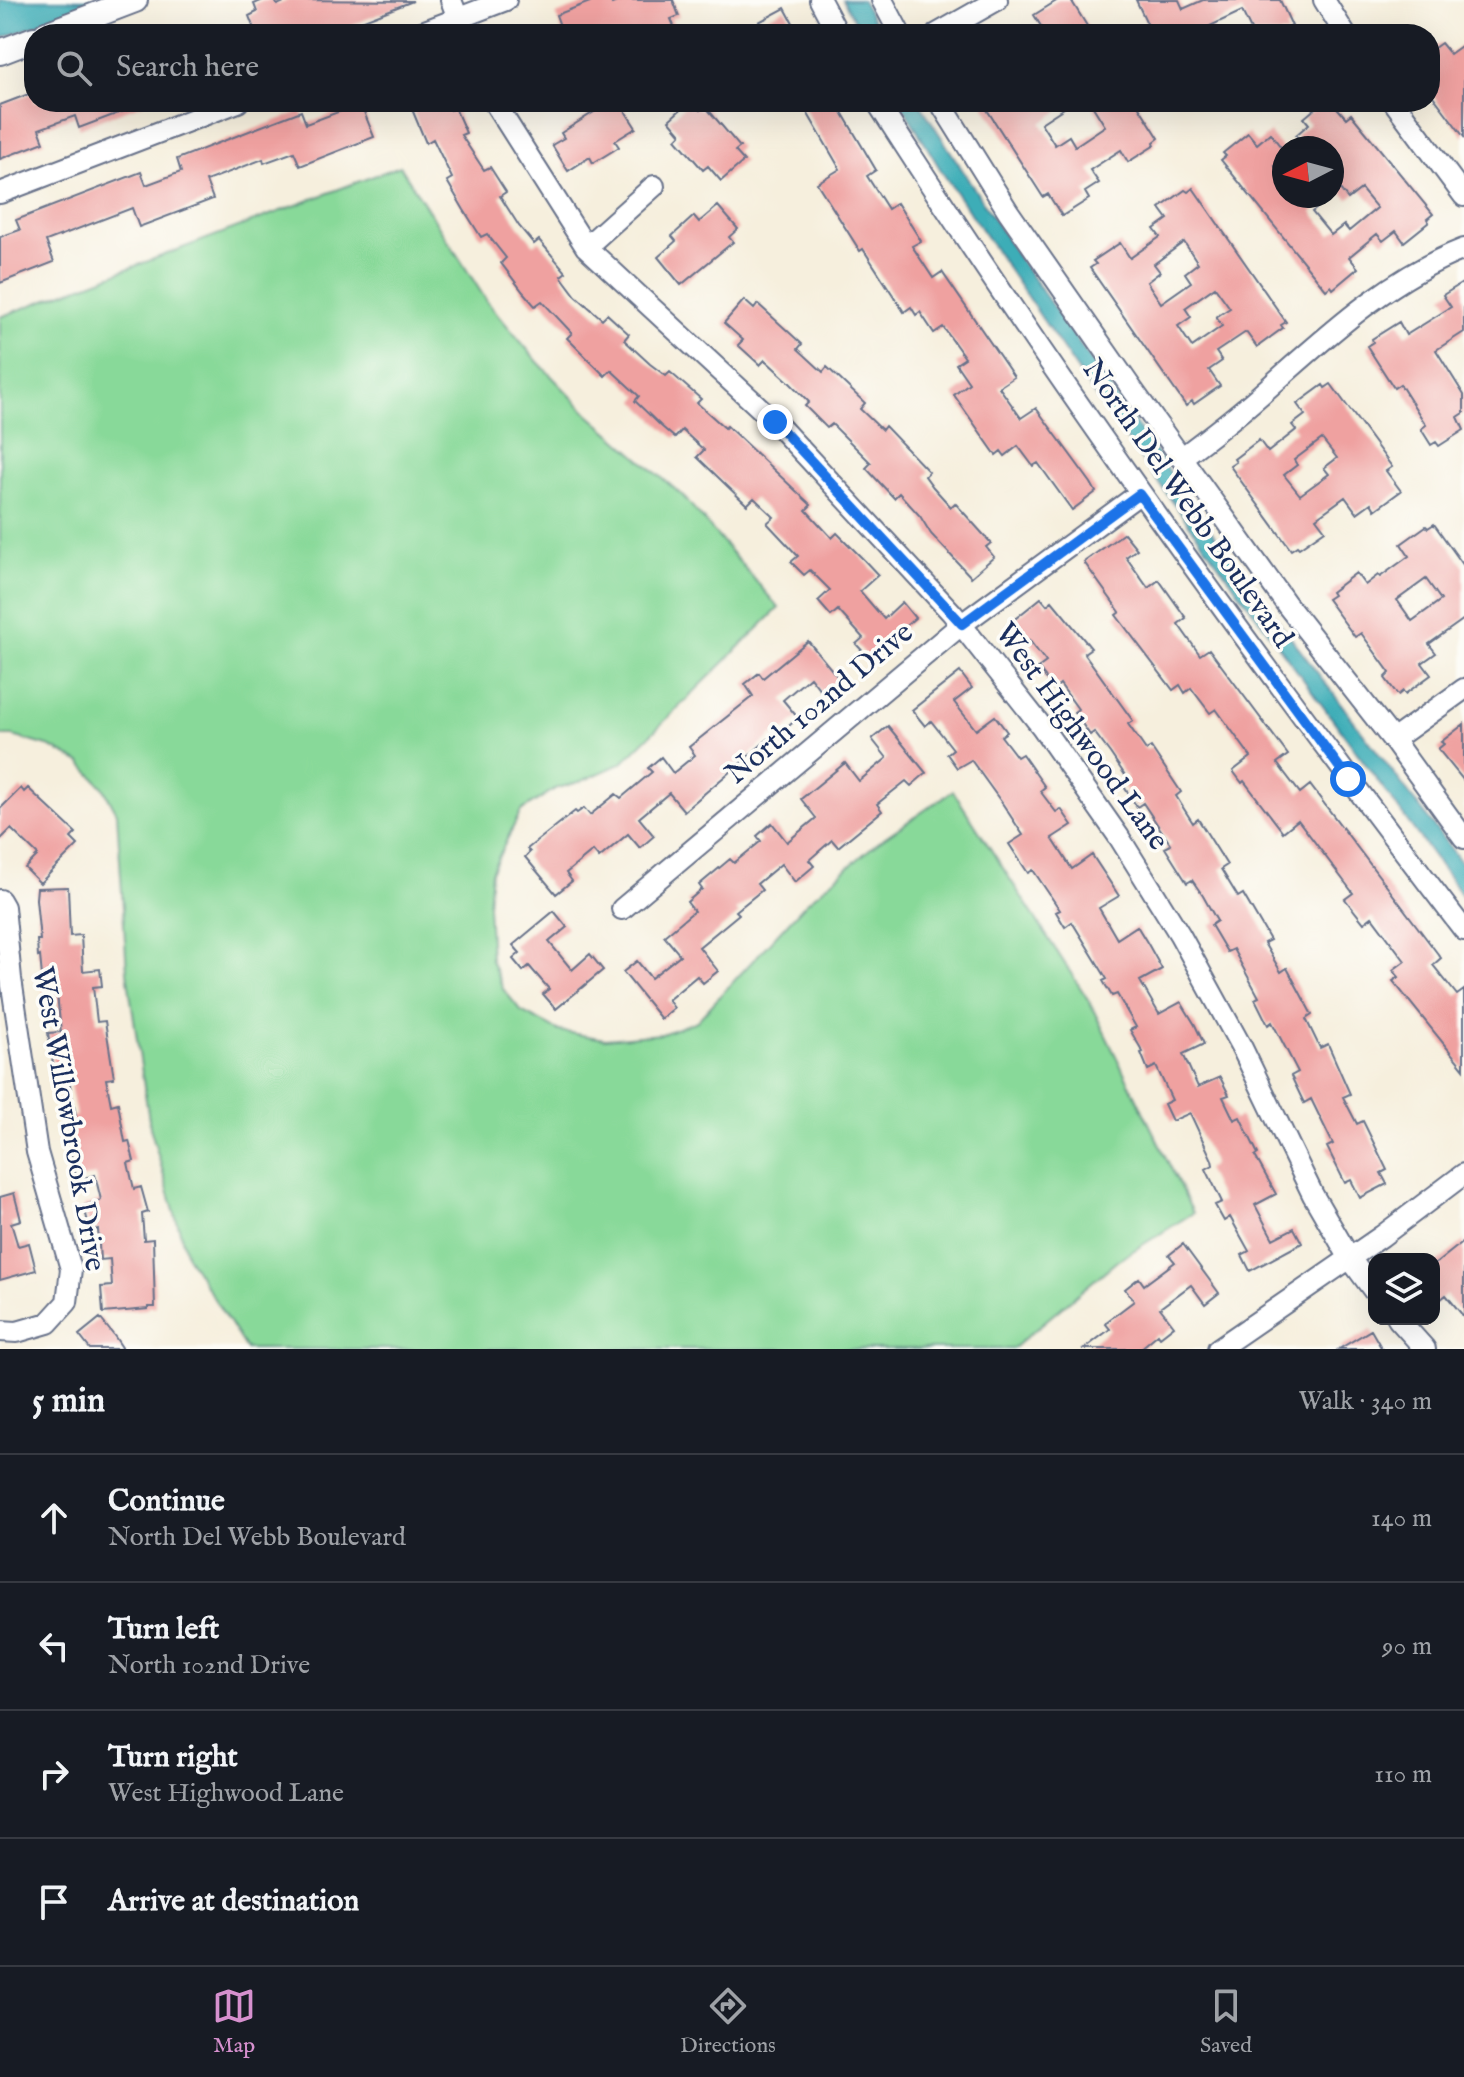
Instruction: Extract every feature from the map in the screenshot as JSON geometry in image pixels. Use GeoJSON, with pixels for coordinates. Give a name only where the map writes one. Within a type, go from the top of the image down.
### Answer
{"type":"FeatureCollection","features":[{"type":"Feature","properties":{"kind":"main road"},"geometry":{"type":"LineString","coordinates":[[72,24],[135,0]]}},
{"type":"Feature","properties":{"kind":"main road"},"geometry":{"type":"LineString","coordinates":[[0,52],[24,43]]}},
{"type":"Feature","properties":{"kind":"street"},"geometry":{"type":"LineString","coordinates":[[457,17],[506,0]]}},
{"type":"Feature","properties":{"kind":"street"},"geometry":{"type":"LineString","coordinates":[[820,0],[833,24]]}},
{"type":"Feature","properties":{"kind":"street"},"geometry":{"type":"LineString","coordinates":[[882,0],[895,24]]}},
{"type":"Feature","properties":{"kind":"street"},"geometry":{"type":"LineString","coordinates":[[955,24],[997,0]]}},
{"type":"Feature","properties":{"kind":"street"},"geometry":{"type":"LineString","coordinates":[[1324,0],[1339,24]]}},
{"type":"Feature","properties":{"kind":"street"},"geometry":{"type":"LineString","coordinates":[[0,193],[212,112]]}},
{"type":"Feature","properties":{"kind":"street","name":"West Highwood Lane"},"geometry":{"type":"LineString","coordinates":[[500,112],[586,247],[775,422],[962,624],[1078,777],[1166,912],[1242,1048],[1313,1195],[1368,1283]]}},
{"type":"Feature","properties":{"kind":"street","name":"North Del Webb Boulevard"},"geometry":{"type":"LineString","coordinates":[[883,112],[953,221],[1139,494],[1339,767],[1464,930]]}},
{"type":"Feature","properties":{"kind":"street","name":"North Del Webb Boulevard"},"geometry":{"type":"LineString","coordinates":[[946,112],[1017,223],[1181,458],[1287,605],[1393,740],[1464,838]]}},
{"type":"Feature","properties":{"kind":"street"},"geometry":{"type":"LineString","coordinates":[[1401,112],[1464,196]]}},
{"type":"Feature","properties":{"kind":"street"},"geometry":{"type":"LineString","coordinates":[[586,247],[654,186]]}},
{"type":"Feature","properties":{"kind":"street"},"geometry":{"type":"LineString","coordinates":[[1181,458],[1226,424],[1363,307],[1402,281],[1464,249]]}},
{"type":"Feature","properties":{"kind":"street","name":"North 102nd Drive"},"geometry":{"type":"LineString","coordinates":[[622,909],[962,624],[1139,494]]}},
{"type":"Feature","properties":{"kind":"street"},"geometry":{"type":"LineString","coordinates":[[1393,740],[1464,689]]}},
{"type":"Feature","properties":{"kind":"street","name":"West Willowbrook Drive"},"geometry":{"type":"LineString","coordinates":[[0,900],[4,907],[11,979],[37,1152],[71,1269],[67,1302],[48,1323],[17,1332],[0,1331]]}},
{"type":"Feature","properties":{"kind":"street"},"geometry":{"type":"LineString","coordinates":[[1218,1349],[1464,1174]]}},
{"type":"Feature","properties":{"kind":"street"},"geometry":{"type":"LineString","coordinates":[[1403,1325],[1425,1349]]}},
{"type":"Feature","properties":{"kind":"green space"},"geometry":{"type":"Polygon","coordinates":[[[400,166],[488,303],[538,362],[589,415],[683,496],[779,608],[622,763],[555,789],[521,811],[491,872],[488,905],[491,960],[503,989],[521,1011],[559,1031],[605,1039],[662,1034],[697,1021],[806,903],[878,842],[953,791],[1089,1001],[1193,1213],[1117,1261],[1012,1349],[246,1349],[187,1256],[150,1127],[127,972],[117,813],[103,787],[81,763],[51,747],[13,736],[0,736],[0,317],[400,166]]]}},
{"type":"Feature","properties":{"kind":"water"},"geometry":{"type":"Polygon","coordinates":[[[0,0],[103,0],[40,24],[24,24],[24,30],[0,39],[0,0]]]}},
{"type":"Feature","properties":{"kind":"water"},"geometry":{"type":"Polygon","coordinates":[[[843,0],[862,0],[875,24],[856,24],[843,0]]]}},
{"type":"Feature","properties":{"kind":"water"},"geometry":{"type":"Polygon","coordinates":[[[906,112],[925,112],[1018,257],[1229,556],[1464,866],[1464,898],[1097,399],[942,172],[906,112]]]}},
{"type":"Feature","properties":{"kind":"building"},"geometry":{"type":"Polygon","coordinates":[[[263,0],[275,0],[277,5],[289,0],[413,1],[354,24],[252,24],[249,16],[257,12],[254,4],[263,0]]]}},
{"type":"Feature","properties":{"kind":"building"},"geometry":{"type":"Polygon","coordinates":[[[595,0],[610,0],[612,4],[622,0],[673,0],[679,16],[671,19],[673,24],[559,24],[556,15],[595,0]]]}},
{"type":"Feature","properties":{"kind":"building"},"geometry":{"type":"Polygon","coordinates":[[[1058,0],[1071,0],[1086,24],[1040,24],[1034,15],[1058,0]]]}},
{"type":"Feature","properties":{"kind":"building"},"geometry":{"type":"Polygon","coordinates":[[[1136,0],[1179,0],[1183,9],[1203,0],[1280,0],[1291,24],[1248,24],[1242,11],[1214,24],[1147,24],[1136,0]]]}},
{"type":"Feature","properties":{"kind":"building"},"geometry":{"type":"Polygon","coordinates":[[[785,8],[794,24],[760,24],[785,8]]]}},
{"type":"Feature","properties":{"kind":"building"},"geometry":{"type":"Polygon","coordinates":[[[1440,44],[1450,54],[1464,44],[1464,137],[1440,105],[1440,44]]]}},
{"type":"Feature","properties":{"kind":"building"},"geometry":{"type":"Polygon","coordinates":[[[24,96],[24,112],[121,112],[79,128],[75,116],[39,129],[44,142],[0,159],[0,105],[24,96]]]}},
{"type":"Feature","properties":{"kind":"building"},"geometry":{"type":"Polygon","coordinates":[[[298,112],[301,112],[306,124],[338,112],[364,112],[374,137],[300,166],[294,152],[264,163],[263,159],[206,181],[213,199],[139,227],[132,208],[46,241],[54,262],[0,283],[0,237],[20,230],[16,220],[141,172],[146,185],[181,172],[177,159],[298,112]]]}},
{"type":"Feature","properties":{"kind":"building"},"geometry":{"type":"Polygon","coordinates":[[[413,112],[457,112],[466,133],[461,135],[484,170],[490,167],[506,192],[500,196],[519,226],[534,244],[539,240],[566,272],[561,276],[576,296],[602,319],[607,314],[629,334],[624,340],[650,364],[666,376],[670,372],[701,399],[697,403],[725,428],[727,426],[811,505],[806,510],[832,538],[837,533],[864,560],[878,575],[860,591],[884,619],[902,602],[915,618],[869,658],[856,644],[863,638],[838,610],[831,616],[818,601],[830,590],[810,570],[804,575],[791,562],[798,556],[767,523],[774,517],[754,498],[747,505],[697,457],[704,450],[682,430],[675,438],[635,401],[639,396],[611,370],[605,376],[567,338],[572,333],[542,301],[535,306],[501,263],[506,258],[487,234],[481,237],[464,210],[447,181],[452,178],[433,139],[426,143],[413,112]]]}},
{"type":"Feature","properties":{"kind":"building"},"geometry":{"type":"Polygon","coordinates":[[[594,112],[626,112],[636,128],[615,141],[619,147],[593,163],[590,157],[568,171],[552,145],[564,138],[561,133],[594,112]]]}},
{"type":"Feature","properties":{"kind":"building"},"geometry":{"type":"Polygon","coordinates":[[[678,112],[710,112],[740,147],[735,151],[744,161],[721,181],[708,166],[703,170],[676,139],[681,134],[669,120],[678,112]]]}},
{"type":"Feature","properties":{"kind":"building"},"geometry":{"type":"Polygon","coordinates":[[[807,112],[842,112],[876,170],[867,176],[888,209],[897,203],[921,241],[912,246],[933,278],[942,272],[1014,377],[999,387],[1021,418],[1036,408],[1091,483],[1096,492],[1072,510],[1038,463],[1033,466],[1018,446],[1005,456],[1001,451],[996,455],[954,395],[969,383],[956,364],[965,358],[943,327],[934,333],[920,312],[916,315],[911,307],[904,312],[817,183],[840,169],[807,112]]]}},
{"type":"Feature","properties":{"kind":"building"},"geometry":{"type":"Polygon","coordinates":[[[988,112],[1058,112],[1041,123],[1055,145],[1069,136],[1075,146],[1105,126],[1096,112],[1142,112],[1159,138],[1155,145],[1128,162],[1121,150],[1090,170],[1099,183],[1085,192],[1089,199],[1062,216],[1048,194],[1043,197],[988,112]]]}},
{"type":"Feature","properties":{"kind":"building"},"geometry":{"type":"Polygon","coordinates":[[[1311,112],[1341,112],[1346,118],[1351,114],[1433,214],[1427,219],[1429,222],[1404,242],[1396,231],[1383,241],[1377,234],[1349,257],[1358,268],[1333,289],[1331,286],[1326,290],[1221,160],[1226,156],[1223,153],[1248,133],[1257,144],[1270,133],[1272,208],[1317,208],[1312,212],[1331,235],[1344,225],[1349,231],[1377,208],[1361,189],[1348,199],[1344,194],[1344,136],[1297,136],[1309,124],[1304,118],[1311,112]]]}},
{"type":"Feature","properties":{"kind":"building"},"geometry":{"type":"Polygon","coordinates":[[[1193,188],[1286,322],[1281,325],[1283,328],[1257,347],[1246,332],[1216,352],[1222,361],[1209,370],[1220,386],[1186,406],[1090,268],[1096,264],[1093,261],[1120,243],[1130,258],[1160,237],[1154,229],[1168,219],[1160,208],[1185,190],[1188,192],[1193,188]],[[1184,242],[1154,264],[1160,272],[1147,282],[1161,303],[1191,282],[1185,273],[1198,263],[1184,242]],[[1215,287],[1185,308],[1191,317],[1178,326],[1192,347],[1222,326],[1216,317],[1230,308],[1215,287]]]}},
{"type":"Feature","properties":{"kind":"building"},"geometry":{"type":"Polygon","coordinates":[[[718,206],[738,229],[729,237],[733,242],[681,285],[658,257],[676,241],[672,236],[694,216],[699,222],[718,206]]]}},
{"type":"Feature","properties":{"kind":"building"},"geometry":{"type":"Polygon","coordinates":[[[1464,282],[1464,332],[1436,350],[1464,395],[1464,413],[1458,417],[1464,430],[1439,446],[1436,442],[1431,445],[1421,429],[1426,425],[1400,384],[1394,388],[1367,346],[1373,342],[1372,339],[1399,322],[1406,335],[1451,307],[1443,295],[1464,282]]]}},
{"type":"Feature","properties":{"kind":"building"},"geometry":{"type":"Polygon","coordinates":[[[744,300],[754,309],[758,304],[802,344],[798,349],[823,372],[827,367],[865,403],[860,409],[882,430],[885,426],[929,472],[925,476],[933,487],[951,507],[955,503],[991,543],[986,547],[994,557],[971,577],[899,493],[894,498],[866,468],[871,463],[832,424],[827,428],[805,406],[809,402],[788,381],[765,360],[760,365],[738,345],[743,340],[724,323],[744,300]]]}},
{"type":"Feature","properties":{"kind":"building"},"geometry":{"type":"Polygon","coordinates":[[[1331,384],[1392,467],[1386,471],[1401,491],[1375,510],[1371,503],[1357,513],[1345,497],[1316,518],[1325,530],[1291,550],[1230,466],[1236,462],[1234,459],[1259,440],[1268,452],[1296,430],[1292,425],[1305,415],[1297,404],[1323,385],[1325,388],[1331,384]],[[1322,439],[1294,460],[1297,465],[1284,475],[1300,495],[1329,474],[1324,468],[1337,458],[1322,439]]]}},
{"type":"Feature","properties":{"kind":"building"},"geometry":{"type":"Polygon","coordinates":[[[1434,524],[1464,566],[1464,619],[1429,644],[1436,653],[1422,663],[1431,675],[1405,694],[1403,691],[1398,695],[1385,678],[1390,673],[1361,633],[1355,637],[1327,599],[1333,595],[1331,592],[1356,573],[1365,585],[1378,575],[1380,577],[1409,556],[1401,544],[1426,526],[1428,528],[1434,524]],[[1426,579],[1397,600],[1412,621],[1441,600],[1426,579]]]}},
{"type":"Feature","properties":{"kind":"building"},"geometry":{"type":"Polygon","coordinates":[[[1124,533],[1137,549],[1126,557],[1148,588],[1159,580],[1186,618],[1178,624],[1200,655],[1209,649],[1288,755],[1277,763],[1300,793],[1310,785],[1441,958],[1433,965],[1457,995],[1464,990],[1464,1069],[1393,981],[1399,977],[1393,970],[1405,961],[1372,917],[1364,923],[1345,899],[1353,893],[1298,820],[1283,832],[1233,771],[1251,757],[1216,709],[1210,713],[1191,688],[1185,693],[1180,685],[1173,690],[1116,615],[1120,612],[1084,562],[1124,533]]]}},
{"type":"Feature","properties":{"kind":"building"},"geometry":{"type":"Polygon","coordinates":[[[1041,598],[1047,605],[1052,601],[1091,648],[1084,653],[1133,721],[1128,724],[1146,750],[1151,747],[1181,792],[1176,796],[1193,823],[1198,819],[1227,865],[1221,869],[1238,897],[1243,894],[1270,940],[1264,943],[1281,972],[1287,968],[1312,1015],[1306,1019],[1320,1048],[1328,1044],[1350,1094],[1343,1097],[1357,1124],[1363,1121],[1387,1170],[1381,1173],[1387,1184],[1360,1198],[1351,1180],[1345,1183],[1327,1147],[1333,1144],[1311,1099],[1304,1103],[1291,1076],[1298,1072],[1272,1022],[1268,1025],[1255,999],[1259,997],[1233,949],[1227,952],[1211,925],[1217,921],[1203,896],[1192,880],[1187,883],[1165,848],[1171,845],[1143,803],[1137,807],[1121,782],[1127,778],[1110,753],[1094,732],[1090,735],[1074,712],[1078,709],[1060,684],[1054,689],[1038,668],[1046,662],[1029,640],[1021,646],[1006,626],[1041,598]]]}},
{"type":"Feature","properties":{"kind":"building"},"geometry":{"type":"Polygon","coordinates":[[[808,641],[842,682],[825,696],[810,677],[783,700],[798,718],[782,732],[780,729],[684,811],[669,793],[639,818],[654,836],[640,848],[628,834],[599,858],[593,851],[566,873],[572,881],[556,894],[525,857],[530,852],[527,849],[575,811],[577,813],[584,808],[590,815],[616,794],[621,798],[652,772],[648,768],[661,757],[673,773],[695,755],[689,747],[753,696],[745,684],[759,673],[763,678],[808,641]]]}},
{"type":"Feature","properties":{"kind":"building"},"geometry":{"type":"Polygon","coordinates":[[[960,672],[972,688],[954,702],[976,730],[995,716],[1007,732],[1001,736],[1017,757],[1022,754],[1045,787],[1040,791],[1056,812],[1061,809],[1072,825],[1052,838],[1072,869],[1092,855],[1119,896],[1099,908],[1117,939],[1137,926],[1148,944],[1162,969],[1140,981],[1159,1014],[1181,1002],[1195,1025],[1204,1044],[1183,1054],[1198,1087],[1220,1077],[1229,1095],[1223,1097],[1234,1120],[1240,1117],[1258,1154],[1255,1156],[1276,1194],[1255,1205],[1273,1239],[1294,1228],[1302,1243],[1250,1271],[1242,1255],[1249,1251],[1230,1217],[1224,1221],[1215,1205],[1222,1202],[1206,1169],[1213,1165],[1212,1160],[1190,1113],[1172,1121],[1164,1104],[1172,1100],[1156,1066],[1148,1070],[1143,1052],[1130,1030],[1136,1027],[1117,994],[1112,996],[1103,981],[1107,979],[1072,922],[1065,927],[1056,912],[1060,910],[1033,870],[1028,873],[1009,844],[1023,835],[971,760],[957,768],[947,754],[953,749],[931,721],[925,726],[912,710],[960,672]]]}},
{"type":"Feature","properties":{"kind":"building"},"geometry":{"type":"Polygon","coordinates":[[[1464,724],[1464,781],[1438,749],[1444,744],[1441,742],[1464,724]]]}},
{"type":"Feature","properties":{"kind":"building"},"geometry":{"type":"Polygon","coordinates":[[[888,726],[926,773],[911,786],[906,781],[877,804],[882,811],[838,847],[832,840],[809,860],[814,866],[795,882],[781,864],[757,884],[762,890],[699,947],[718,971],[703,983],[697,976],[668,1000],[674,1008],[661,1019],[623,972],[637,961],[651,978],[680,955],[664,936],[694,911],[687,902],[702,889],[699,885],[730,859],[734,863],[761,841],[757,836],[772,823],[787,842],[816,818],[801,799],[845,763],[859,781],[887,758],[872,739],[888,726]]]}},
{"type":"Feature","properties":{"kind":"building"},"geometry":{"type":"Polygon","coordinates":[[[21,788],[24,792],[28,788],[76,833],[71,838],[78,845],[40,883],[25,868],[38,855],[11,829],[0,840],[0,809],[21,788]]]}},
{"type":"Feature","properties":{"kind":"building"},"geometry":{"type":"Polygon","coordinates":[[[68,887],[70,936],[81,935],[83,971],[100,969],[102,986],[93,987],[97,1022],[105,1021],[114,1078],[106,1079],[111,1105],[118,1103],[125,1142],[129,1141],[134,1161],[128,1163],[134,1189],[141,1187],[148,1212],[142,1214],[144,1240],[153,1239],[155,1307],[148,1309],[103,1313],[101,1287],[112,1286],[110,1259],[100,1260],[98,1229],[90,1231],[84,1206],[101,1200],[95,1175],[77,1180],[63,1119],[76,1116],[69,1080],[56,1082],[48,1033],[61,1032],[57,994],[44,996],[38,957],[37,940],[40,940],[36,899],[37,888],[68,887]]]}},
{"type":"Feature","properties":{"kind":"building"},"geometry":{"type":"Polygon","coordinates":[[[554,911],[567,927],[549,942],[572,970],[590,954],[603,970],[556,1009],[543,994],[549,989],[529,966],[523,971],[513,959],[520,953],[513,945],[554,911]]]}},
{"type":"Feature","properties":{"kind":"building"},"geometry":{"type":"Polygon","coordinates":[[[14,1193],[21,1220],[11,1223],[18,1246],[29,1243],[36,1270],[0,1280],[0,1197],[14,1193]]]}},
{"type":"Feature","properties":{"kind":"building"},"geometry":{"type":"Polygon","coordinates":[[[1464,1241],[1464,1317],[1446,1295],[1440,1300],[1440,1260],[1464,1241]]]}},
{"type":"Feature","properties":{"kind":"building"},"geometry":{"type":"Polygon","coordinates":[[[1183,1244],[1219,1293],[1205,1304],[1191,1285],[1160,1308],[1174,1326],[1140,1349],[1084,1349],[1110,1329],[1105,1323],[1134,1301],[1125,1289],[1139,1278],[1144,1285],[1175,1262],[1169,1255],[1183,1244]]]}},
{"type":"Feature","properties":{"kind":"building"},"geometry":{"type":"Polygon","coordinates":[[[100,1318],[123,1349],[90,1349],[79,1335],[100,1318]]]}},
{"type":"Feature","properties":{"kind":"building"},"geometry":{"type":"Polygon","coordinates":[[[1371,1330],[1382,1349],[1339,1349],[1371,1330]]]}},
{"type":"Feature","properties":{"kind":"route"},"geometry":{"type":"LineString","coordinates":[[775,422],[962,624],[1139,494],[1348,779]]}}]}
